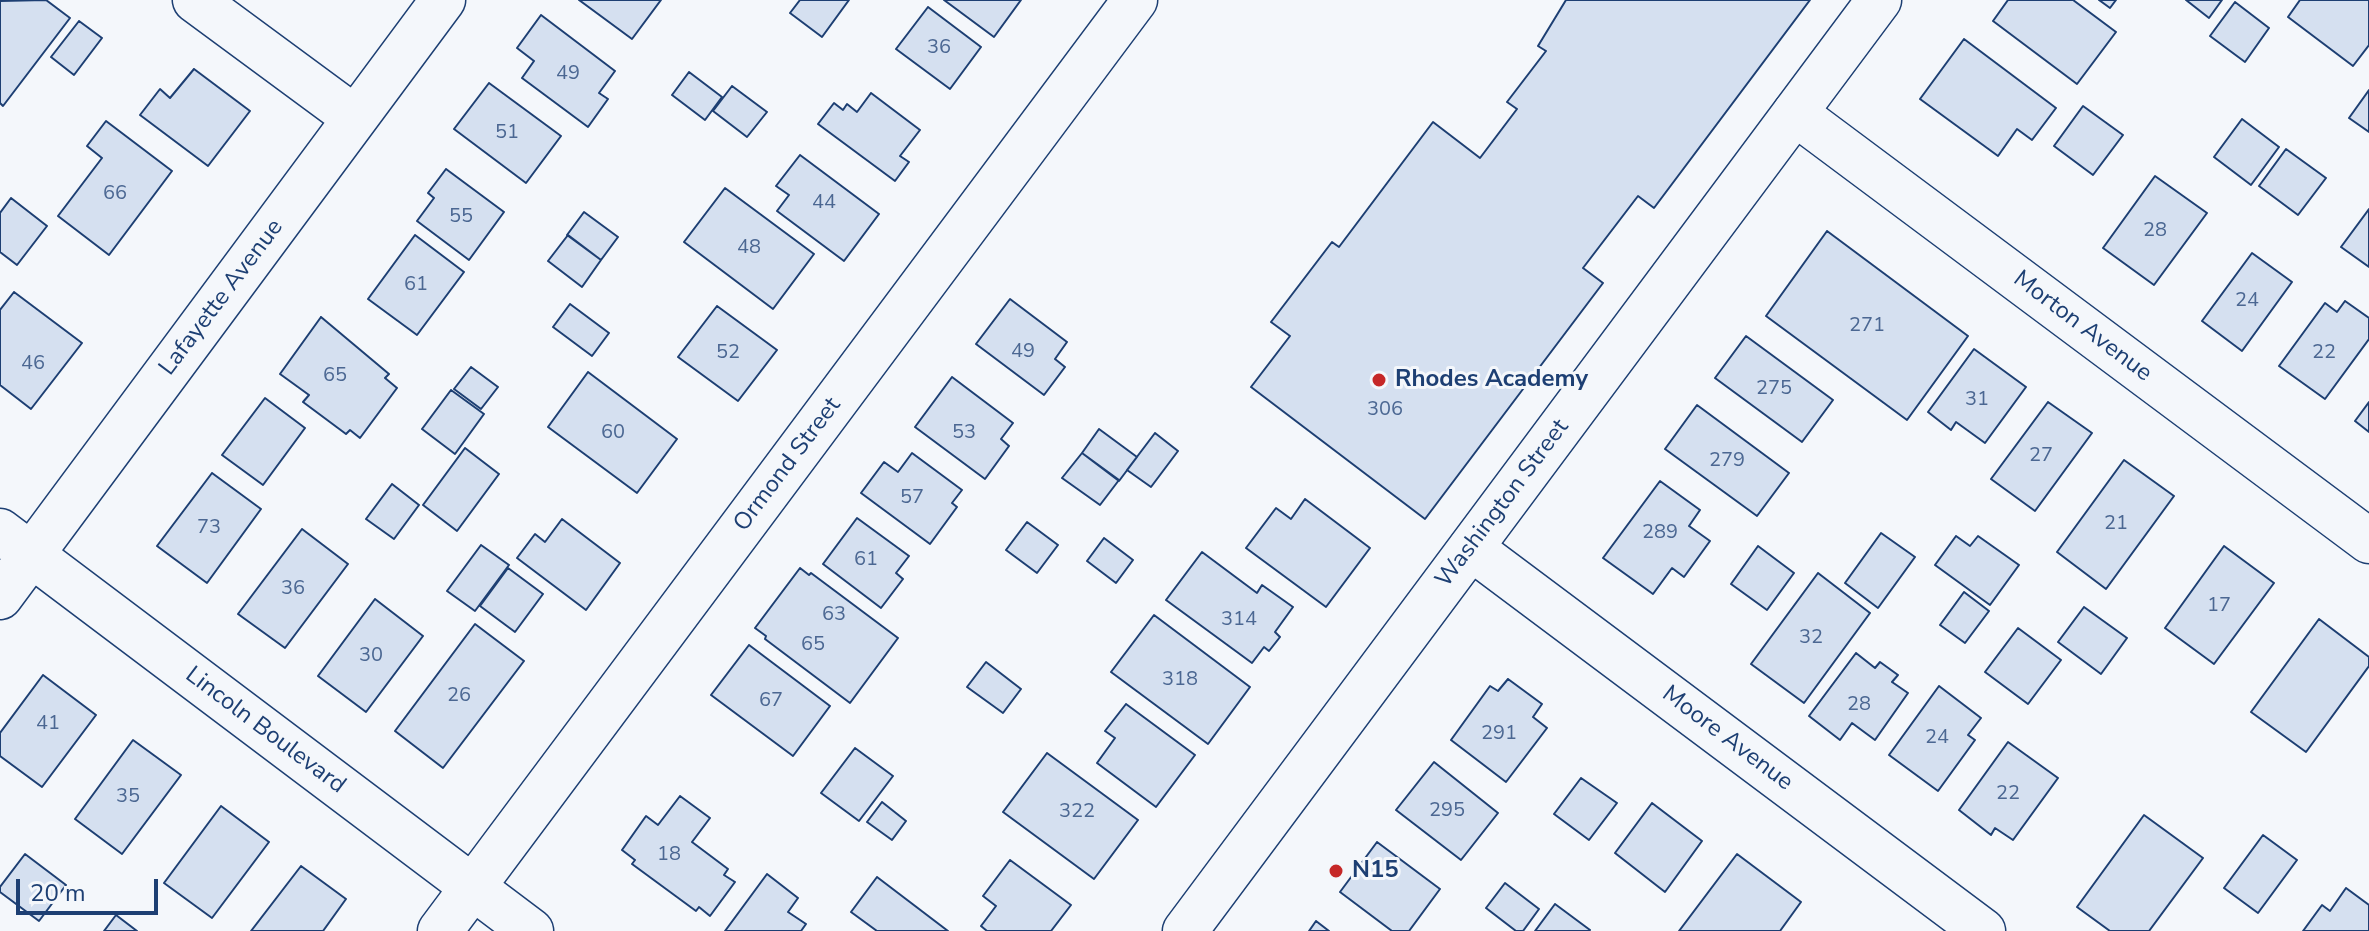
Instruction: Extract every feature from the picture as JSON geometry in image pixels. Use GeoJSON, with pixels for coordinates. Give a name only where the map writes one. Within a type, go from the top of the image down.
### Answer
{"type":"FeatureCollection","features":[{"type":"Feature","properties":{"kind":"street"},"geometry":{"type":"LineString","coordinates":[[195,0],[355,118]]}},
{"type":"Feature","properties":{"kind":"street","name":"Lafayette Avenue"},"geometry":{"type":"LineString","coordinates":[[0,597],[16,543],[355,118],[443,0]]}},
{"type":"Feature","properties":{"kind":"street","name":"Ormond Street"},"geometry":{"type":"LineString","coordinates":[[440,931],[1135,0]]}},
{"type":"Feature","properties":{"kind":"street","name":"Washington Street"},"geometry":{"type":"LineString","coordinates":[[1185,931],[1879,0]]}},
{"type":"Feature","properties":{"kind":"street","name":"Morton Avenue"},"geometry":{"type":"LineString","coordinates":[[1795,113],[2369,541]]}},
{"type":"Feature","properties":{"kind":"street","name":"Lincoln Boulevard"},"geometry":{"type":"LineString","coordinates":[[16,543],[531,931]]}},
{"type":"Feature","properties":{"kind":"street","name":"Moore Avenue"},"geometry":{"type":"LineString","coordinates":[[1471,548],[1983,931]]}},
{"type":"Feature","properties":{"kind":"building"},"geometry":{"type":"Polygon","coordinates":[[[46,0],[70,18],[3,106],[0,103],[0,1],[46,0]]]}},
{"type":"Feature","properties":{"kind":"building"},"geometry":{"type":"Polygon","coordinates":[[[579,0],[661,0],[632,39],[579,0]]]}},
{"type":"Feature","properties":{"kind":"building"},"geometry":{"type":"Polygon","coordinates":[[[800,0],[849,0],[822,37],[790,13],[800,0]]]}},
{"type":"Feature","properties":{"kind":"building"},"geometry":{"type":"Polygon","coordinates":[[[944,0],[1021,0],[994,37],[944,0]]]}},
{"type":"Feature","properties":{"kind":"building"},"geometry":{"type":"Polygon","coordinates":[[[1566,0],[1810,0],[1654,208],[1638,196],[1583,268],[1603,283],[1425,519],[1251,387],[1290,336],[1271,322],[1332,242],[1339,247],[1433,122],[1480,158],[1517,109],[1507,102],[1546,51],[1538,46],[1566,0]]]}},
{"type":"Feature","properties":{"kind":"building"},"geometry":{"type":"Polygon","coordinates":[[[2008,0],[2073,0],[2116,32],[2077,84],[1993,21],[2008,0]]]}},
{"type":"Feature","properties":{"kind":"building"},"geometry":{"type":"Polygon","coordinates":[[[2099,0],[2116,0],[2110,8],[2099,0]]]}},
{"type":"Feature","properties":{"kind":"building"},"geometry":{"type":"Polygon","coordinates":[[[2186,0],[2222,0],[2209,18],[2186,0]]]}},
{"type":"Feature","properties":{"kind":"building"},"geometry":{"type":"Polygon","coordinates":[[[2300,0],[2369,0],[2369,45],[2353,66],[2288,17],[2300,0]]]}},
{"type":"Feature","properties":{"kind":"building"},"geometry":{"type":"Polygon","coordinates":[[[2235,2],[2269,28],[2245,62],[2210,36],[2235,2]]]}},
{"type":"Feature","properties":{"kind":"building"},"geometry":{"type":"Polygon","coordinates":[[[928,7],[981,47],[950,89],[896,49],[928,7]]]}},
{"type":"Feature","properties":{"kind":"building"},"geometry":{"type":"Polygon","coordinates":[[[541,15],[615,71],[599,93],[608,99],[588,127],[522,78],[534,61],[517,48],[541,15]]]}},
{"type":"Feature","properties":{"kind":"building"},"geometry":{"type":"Polygon","coordinates":[[[79,21],[102,38],[74,75],[51,57],[79,21]]]}},
{"type":"Feature","properties":{"kind":"building"},"geometry":{"type":"Polygon","coordinates":[[[1964,39],[2056,108],[2032,140],[2017,129],[1998,156],[1920,99],[1964,39]]]}},
{"type":"Feature","properties":{"kind":"building"},"geometry":{"type":"Polygon","coordinates":[[[194,69],[250,111],[208,166],[140,115],[160,89],[170,98],[194,69]]]}},
{"type":"Feature","properties":{"kind":"building"},"geometry":{"type":"Polygon","coordinates":[[[689,72],[722,97],[705,120],[672,95],[689,72]]]}},
{"type":"Feature","properties":{"kind":"building"},"geometry":{"type":"Polygon","coordinates":[[[489,83],[561,136],[526,183],[454,129],[489,83]]]}},
{"type":"Feature","properties":{"kind":"building"},"geometry":{"type":"Polygon","coordinates":[[[732,86],[767,112],[747,137],[713,111],[732,86]]]}},
{"type":"Feature","properties":{"kind":"building"},"geometry":{"type":"Polygon","coordinates":[[[2369,90],[2369,132],[2349,118],[2369,90]]]}},
{"type":"Feature","properties":{"kind":"building"},"geometry":{"type":"Polygon","coordinates":[[[871,93],[920,130],[900,156],[909,162],[895,181],[818,124],[834,103],[843,110],[847,104],[857,112],[871,93]]]}},
{"type":"Feature","properties":{"kind":"building"},"geometry":{"type":"Polygon","coordinates":[[[2083,106],[2123,135],[2093,175],[2054,146],[2083,106]]]}},
{"type":"Feature","properties":{"kind":"building"},"geometry":{"type":"Polygon","coordinates":[[[2242,119],[2279,147],[2251,185],[2214,157],[2242,119]]]}},
{"type":"Feature","properties":{"kind":"building"},"geometry":{"type":"Polygon","coordinates":[[[106,121],[172,171],[109,255],[58,216],[102,158],[87,146],[106,121]]]}},
{"type":"Feature","properties":{"kind":"building"},"geometry":{"type":"Polygon","coordinates":[[[2286,149],[2326,178],[2298,215],[2259,186],[2286,149]]]}},
{"type":"Feature","properties":{"kind":"building"},"geometry":{"type":"Polygon","coordinates":[[[800,155],[879,214],[844,261],[777,211],[789,195],[776,186],[800,155]]]}},
{"type":"Feature","properties":{"kind":"building"},"geometry":{"type":"Polygon","coordinates":[[[446,169],[504,212],[469,260],[417,221],[434,198],[428,193],[446,169]]]}},
{"type":"Feature","properties":{"kind":"building"},"geometry":{"type":"Polygon","coordinates":[[[2155,176],[2207,213],[2154,285],[2103,248],[2155,176]]]}},
{"type":"Feature","properties":{"kind":"building"},"geometry":{"type":"Polygon","coordinates":[[[725,188],[814,254],[773,309],[684,242],[725,188]]]}},
{"type":"Feature","properties":{"kind":"building"},"geometry":{"type":"Polygon","coordinates":[[[11,198],[47,226],[17,265],[0,252],[0,213],[11,198]]]}},
{"type":"Feature","properties":{"kind":"building"},"geometry":{"type":"Polygon","coordinates":[[[2369,209],[2369,267],[2341,247],[2369,209]]]}},
{"type":"Feature","properties":{"kind":"building"},"geometry":{"type":"Polygon","coordinates":[[[584,212],[618,237],[601,260],[567,235],[584,212]]]}},
{"type":"Feature","properties":{"kind":"building"},"geometry":{"type":"Polygon","coordinates":[[[1827,231],[1968,336],[1907,420],[1766,316],[1827,231]]]}},
{"type":"Feature","properties":{"kind":"building"},"geometry":{"type":"Polygon","coordinates":[[[415,235],[464,272],[417,335],[368,299],[415,235]]]}},
{"type":"Feature","properties":{"kind":"building"},"geometry":{"type":"Polygon","coordinates":[[[568,235],[601,260],[582,287],[548,261],[568,235]]]}},
{"type":"Feature","properties":{"kind":"building"},"geometry":{"type":"Polygon","coordinates":[[[2252,253],[2292,282],[2242,351],[2202,321],[2252,253]]]}},
{"type":"Feature","properties":{"kind":"building"},"geometry":{"type":"Polygon","coordinates":[[[14,292],[82,343],[31,409],[0,385],[0,310],[14,292]]]}},
{"type":"Feature","properties":{"kind":"building"},"geometry":{"type":"Polygon","coordinates":[[[1010,299],[1067,342],[1055,359],[1065,367],[1044,395],[976,344],[1010,299]]]}},
{"type":"Feature","properties":{"kind":"building"},"geometry":{"type":"Polygon","coordinates":[[[2345,301],[2369,318],[2369,339],[2325,399],[2279,366],[2325,303],[2337,312],[2345,301]]]}},
{"type":"Feature","properties":{"kind":"building"},"geometry":{"type":"Polygon","coordinates":[[[570,304],[609,333],[592,356],[553,327],[570,304]]]}},
{"type":"Feature","properties":{"kind":"building"},"geometry":{"type":"Polygon","coordinates":[[[717,306],[777,350],[738,401],[678,357],[717,306]]]}},
{"type":"Feature","properties":{"kind":"building"},"geometry":{"type":"Polygon","coordinates":[[[321,317],[389,374],[385,378],[397,388],[360,438],[350,430],[346,434],[303,402],[309,395],[280,374],[321,317]]]}},
{"type":"Feature","properties":{"kind":"building"},"geometry":{"type":"Polygon","coordinates":[[[1746,336],[1833,400],[1802,442],[1715,378],[1746,336]]]}},
{"type":"Feature","properties":{"kind":"building"},"geometry":{"type":"Polygon","coordinates":[[[1974,349],[2026,387],[1985,443],[1956,422],[1951,430],[1928,412],[1974,349]]]}},
{"type":"Feature","properties":{"kind":"building"},"geometry":{"type":"Polygon","coordinates":[[[471,367],[498,387],[481,409],[454,389],[471,367]]]}},
{"type":"Feature","properties":{"kind":"building"},"geometry":{"type":"Polygon","coordinates":[[[588,372],[677,439],[637,493],[548,427],[588,372]]]}},
{"type":"Feature","properties":{"kind":"building"},"geometry":{"type":"Polygon","coordinates":[[[952,377],[1013,423],[1001,439],[1009,446],[985,479],[915,427],[952,377]]]}},
{"type":"Feature","properties":{"kind":"building"},"geometry":{"type":"Polygon","coordinates":[[[451,390],[484,414],[455,454],[422,429],[451,390]]]}},
{"type":"Feature","properties":{"kind":"building"},"geometry":{"type":"Polygon","coordinates":[[[265,398],[305,428],[263,485],[222,455],[265,398]]]}},
{"type":"Feature","properties":{"kind":"building"},"geometry":{"type":"Polygon","coordinates":[[[2048,402],[2092,433],[2035,511],[1991,479],[2048,402]]]}},
{"type":"Feature","properties":{"kind":"building"},"geometry":{"type":"Polygon","coordinates":[[[2369,402],[2369,432],[2355,421],[2369,402]]]}},
{"type":"Feature","properties":{"kind":"building"},"geometry":{"type":"Polygon","coordinates":[[[1697,405],[1789,473],[1757,516],[1665,449],[1697,405]]]}},
{"type":"Feature","properties":{"kind":"building"},"geometry":{"type":"Polygon","coordinates":[[[1099,429],[1137,457],[1119,481],[1082,453],[1099,429]]]}},
{"type":"Feature","properties":{"kind":"building"},"geometry":{"type":"Polygon","coordinates":[[[1155,433],[1178,451],[1151,487],[1127,470],[1155,433]]]}},
{"type":"Feature","properties":{"kind":"building"},"geometry":{"type":"Polygon","coordinates":[[[465,448],[499,474],[457,531],[423,505],[465,448]]]}},
{"type":"Feature","properties":{"kind":"building"},"geometry":{"type":"Polygon","coordinates":[[[912,453],[962,490],[952,503],[957,507],[930,544],[861,493],[884,462],[898,472],[912,453]]]}},
{"type":"Feature","properties":{"kind":"building"},"geometry":{"type":"Polygon","coordinates":[[[1082,453],[1119,480],[1100,505],[1062,478],[1082,453]]]}},
{"type":"Feature","properties":{"kind":"building"},"geometry":{"type":"Polygon","coordinates":[[[2124,460],[2174,496],[2106,589],[2057,552],[2124,460]]]}},
{"type":"Feature","properties":{"kind":"building"},"geometry":{"type":"Polygon","coordinates":[[[212,473],[261,509],[207,583],[157,546],[212,473]]]}},
{"type":"Feature","properties":{"kind":"building"},"geometry":{"type":"Polygon","coordinates":[[[1660,481],[1700,510],[1689,526],[1710,541],[1684,577],[1672,568],[1653,594],[1603,558],[1660,481]]]}},
{"type":"Feature","properties":{"kind":"building"},"geometry":{"type":"Polygon","coordinates":[[[392,484],[419,505],[394,539],[366,519],[392,484]]]}},
{"type":"Feature","properties":{"kind":"building"},"geometry":{"type":"Polygon","coordinates":[[[1305,499],[1370,548],[1326,607],[1246,548],[1276,508],[1291,519],[1305,499]]]}},
{"type":"Feature","properties":{"kind":"building"},"geometry":{"type":"Polygon","coordinates":[[[857,518],[909,556],[896,573],[903,579],[881,608],[823,564],[857,518]]]}},
{"type":"Feature","properties":{"kind":"building"},"geometry":{"type":"Polygon","coordinates":[[[562,519],[620,563],[586,610],[517,558],[535,534],[545,542],[562,519]]]}},
{"type":"Feature","properties":{"kind":"building"},"geometry":{"type":"Polygon","coordinates":[[[1027,522],[1058,545],[1037,573],[1006,550],[1027,522]]]}},
{"type":"Feature","properties":{"kind":"building"},"geometry":{"type":"Polygon","coordinates":[[[302,529],[348,564],[285,648],[238,614],[302,529]]]}},
{"type":"Feature","properties":{"kind":"building"},"geometry":{"type":"Polygon","coordinates":[[[1881,533],[1915,557],[1878,608],[1845,583],[1881,533]]]}},
{"type":"Feature","properties":{"kind":"building"},"geometry":{"type":"Polygon","coordinates":[[[1956,536],[1970,546],[1978,536],[2019,565],[1990,605],[1935,565],[1956,536]]]}},
{"type":"Feature","properties":{"kind":"building"},"geometry":{"type":"Polygon","coordinates":[[[1104,538],[1133,560],[1116,583],[1087,561],[1104,538]]]}},
{"type":"Feature","properties":{"kind":"building"},"geometry":{"type":"Polygon","coordinates":[[[481,545],[509,565],[475,611],[447,591],[481,545]]]}},
{"type":"Feature","properties":{"kind":"building"},"geometry":{"type":"Polygon","coordinates":[[[1758,546],[1794,573],[1767,610],[1731,584],[1758,546]]]}},
{"type":"Feature","properties":{"kind":"building"},"geometry":{"type":"Polygon","coordinates":[[[2224,546],[2274,583],[2214,664],[2165,628],[2224,546]]]}},
{"type":"Feature","properties":{"kind":"building"},"geometry":{"type":"Polygon","coordinates":[[[1202,552],[1257,593],[1262,585],[1293,607],[1275,632],[1280,637],[1269,651],[1264,647],[1252,663],[1166,600],[1202,552]]]}},
{"type":"Feature","properties":{"kind":"building"},"geometry":{"type":"Polygon","coordinates":[[[508,568],[543,594],[515,632],[480,606],[508,568]]]}},
{"type":"Feature","properties":{"kind":"building"},"geometry":{"type":"Polygon","coordinates":[[[800,568],[898,638],[850,703],[765,639],[766,636],[755,628],[800,568]]]}},
{"type":"Feature","properties":{"kind":"building"},"geometry":{"type":"Polygon","coordinates":[[[1818,573],[1870,613],[1804,703],[1751,664],[1818,573]]]}},
{"type":"Feature","properties":{"kind":"building"},"geometry":{"type":"Polygon","coordinates":[[[1964,592],[1989,611],[1965,643],[1940,625],[1964,592]]]}},
{"type":"Feature","properties":{"kind":"building"},"geometry":{"type":"Polygon","coordinates":[[[375,599],[423,636],[366,712],[318,676],[375,599]]]}},
{"type":"Feature","properties":{"kind":"building"},"geometry":{"type":"Polygon","coordinates":[[[2084,607],[2127,638],[2101,674],[2058,642],[2084,607]]]}},
{"type":"Feature","properties":{"kind":"building"},"geometry":{"type":"Polygon","coordinates":[[[1154,615],[1250,687],[1208,744],[1111,672],[1154,615]]]}},
{"type":"Feature","properties":{"kind":"building"},"geometry":{"type":"Polygon","coordinates":[[[2319,619],[2369,657],[2369,666],[2306,752],[2251,712],[2319,619]]]}},
{"type":"Feature","properties":{"kind":"building"},"geometry":{"type":"Polygon","coordinates":[[[475,624],[524,661],[443,768],[395,731],[475,624]]]}},
{"type":"Feature","properties":{"kind":"building"},"geometry":{"type":"Polygon","coordinates":[[[2018,628],[2061,660],[2028,704],[1985,672],[2018,628]]]}},
{"type":"Feature","properties":{"kind":"building"},"geometry":{"type":"Polygon","coordinates":[[[749,645],[830,706],[793,756],[711,695],[749,645]]]}},
{"type":"Feature","properties":{"kind":"building"},"geometry":{"type":"Polygon","coordinates":[[[1856,653],[1875,668],[1880,662],[1898,675],[1892,682],[1908,693],[1875,740],[1852,723],[1840,740],[1809,716],[1856,653]]]}},
{"type":"Feature","properties":{"kind":"building"},"geometry":{"type":"Polygon","coordinates":[[[986,662],[1021,689],[1003,713],[967,687],[986,662]]]}},
{"type":"Feature","properties":{"kind":"building"},"geometry":{"type":"Polygon","coordinates":[[[43,675],[96,715],[42,787],[0,756],[0,733],[43,675]]]}},
{"type":"Feature","properties":{"kind":"building"},"geometry":{"type":"Polygon","coordinates":[[[1508,679],[1542,704],[1533,717],[1547,728],[1506,782],[1451,740],[1490,686],[1498,691],[1508,679]]]}},
{"type":"Feature","properties":{"kind":"building"},"geometry":{"type":"Polygon","coordinates":[[[1939,686],[1981,718],[1968,735],[1975,740],[1938,791],[1889,755],[1939,686]]]}},
{"type":"Feature","properties":{"kind":"building"},"geometry":{"type":"Polygon","coordinates":[[[1126,704],[1195,755],[1156,807],[1097,763],[1115,738],[1105,731],[1126,704]]]}},
{"type":"Feature","properties":{"kind":"building"},"geometry":{"type":"Polygon","coordinates":[[[133,740],[181,775],[122,854],[75,819],[133,740]]]}},
{"type":"Feature","properties":{"kind":"building"},"geometry":{"type":"Polygon","coordinates":[[[2008,742],[2058,778],[2013,840],[1995,828],[1991,835],[1959,810],[2008,742]]]}},
{"type":"Feature","properties":{"kind":"building"},"geometry":{"type":"Polygon","coordinates":[[[855,748],[893,776],[859,821],[821,793],[855,748]]]}},
{"type":"Feature","properties":{"kind":"building"},"geometry":{"type":"Polygon","coordinates":[[[1047,753],[1138,820],[1094,879],[1003,812],[1047,753]]]}},
{"type":"Feature","properties":{"kind":"building"},"geometry":{"type":"Polygon","coordinates":[[[1434,762],[1498,813],[1461,860],[1396,810],[1434,762]]]}},
{"type":"Feature","properties":{"kind":"building"},"geometry":{"type":"Polygon","coordinates":[[[1581,778],[1617,803],[1589,840],[1554,814],[1581,778]]]}},
{"type":"Feature","properties":{"kind":"building"},"geometry":{"type":"Polygon","coordinates":[[[680,796],[710,818],[692,842],[728,869],[724,875],[735,882],[710,916],[699,907],[696,911],[632,864],[635,860],[622,850],[646,816],[658,825],[680,796]]]}},
{"type":"Feature","properties":{"kind":"building"},"geometry":{"type":"Polygon","coordinates":[[[882,802],[906,821],[892,840],[867,822],[882,802]]]}},
{"type":"Feature","properties":{"kind":"building"},"geometry":{"type":"Polygon","coordinates":[[[1652,803],[1702,841],[1665,892],[1615,853],[1652,803]]]}},
{"type":"Feature","properties":{"kind":"building"},"geometry":{"type":"Polygon","coordinates":[[[221,806],[269,842],[212,918],[164,883],[221,806]]]}},
{"type":"Feature","properties":{"kind":"building"},"geometry":{"type":"Polygon","coordinates":[[[2144,815],[2203,858],[2149,931],[2110,931],[2077,907],[2144,815]]]}},
{"type":"Feature","properties":{"kind":"building"},"geometry":{"type":"Polygon","coordinates":[[[2263,835],[2297,860],[2258,913],[2224,888],[2263,835]]]}},
{"type":"Feature","properties":{"kind":"building"},"geometry":{"type":"Polygon","coordinates":[[[1377,842],[1440,889],[1409,931],[1392,931],[1340,892],[1377,842]]]}},
{"type":"Feature","properties":{"kind":"building"},"geometry":{"type":"Polygon","coordinates":[[[25,854],[66,885],[39,921],[0,892],[0,887],[25,854]]]}},
{"type":"Feature","properties":{"kind":"building"},"geometry":{"type":"Polygon","coordinates":[[[1737,854],[1801,902],[1780,931],[1679,931],[1737,854]]]}},
{"type":"Feature","properties":{"kind":"building"},"geometry":{"type":"Polygon","coordinates":[[[1010,860],[1071,905],[1051,931],[987,931],[981,926],[996,906],[983,896],[1010,860]]]}},
{"type":"Feature","properties":{"kind":"building"},"geometry":{"type":"Polygon","coordinates":[[[301,866],[346,899],[323,931],[251,931],[301,866]]]}},
{"type":"Feature","properties":{"kind":"building"},"geometry":{"type":"Polygon","coordinates":[[[767,874],[798,898],[788,912],[806,924],[801,931],[725,931],[767,874]]]}},
{"type":"Feature","properties":{"kind":"building"},"geometry":{"type":"Polygon","coordinates":[[[877,877],[948,931],[877,931],[851,912],[877,877]]]}},
{"type":"Feature","properties":{"kind":"building"},"geometry":{"type":"Polygon","coordinates":[[[1505,883],[1539,909],[1523,931],[1516,931],[1486,908],[1505,883]]]}},
{"type":"Feature","properties":{"kind":"building"},"geometry":{"type":"Polygon","coordinates":[[[2346,888],[2369,905],[2369,931],[2303,931],[2322,905],[2330,911],[2346,888]]]}},
{"type":"Feature","properties":{"kind":"building"},"geometry":{"type":"Polygon","coordinates":[[[1555,904],[1590,930],[1535,931],[1555,904]]]}},
{"type":"Feature","properties":{"kind":"building"},"geometry":{"type":"Polygon","coordinates":[[[116,915],[137,931],[104,931],[116,915]]]}},
{"type":"Feature","properties":{"kind":"building"},"geometry":{"type":"Polygon","coordinates":[[[1316,921],[1329,931],[1309,931],[1316,921]]]}},
{"type":"Feature","properties":{"kind":"place","name":"Rhodes Academy"},"geometry":{"type":"Point","coordinates":[1379,380]}},
{"type":"Feature","properties":{"kind":"place","name":"N15"},"geometry":{"type":"Point","coordinates":[1336,871]}}]}
